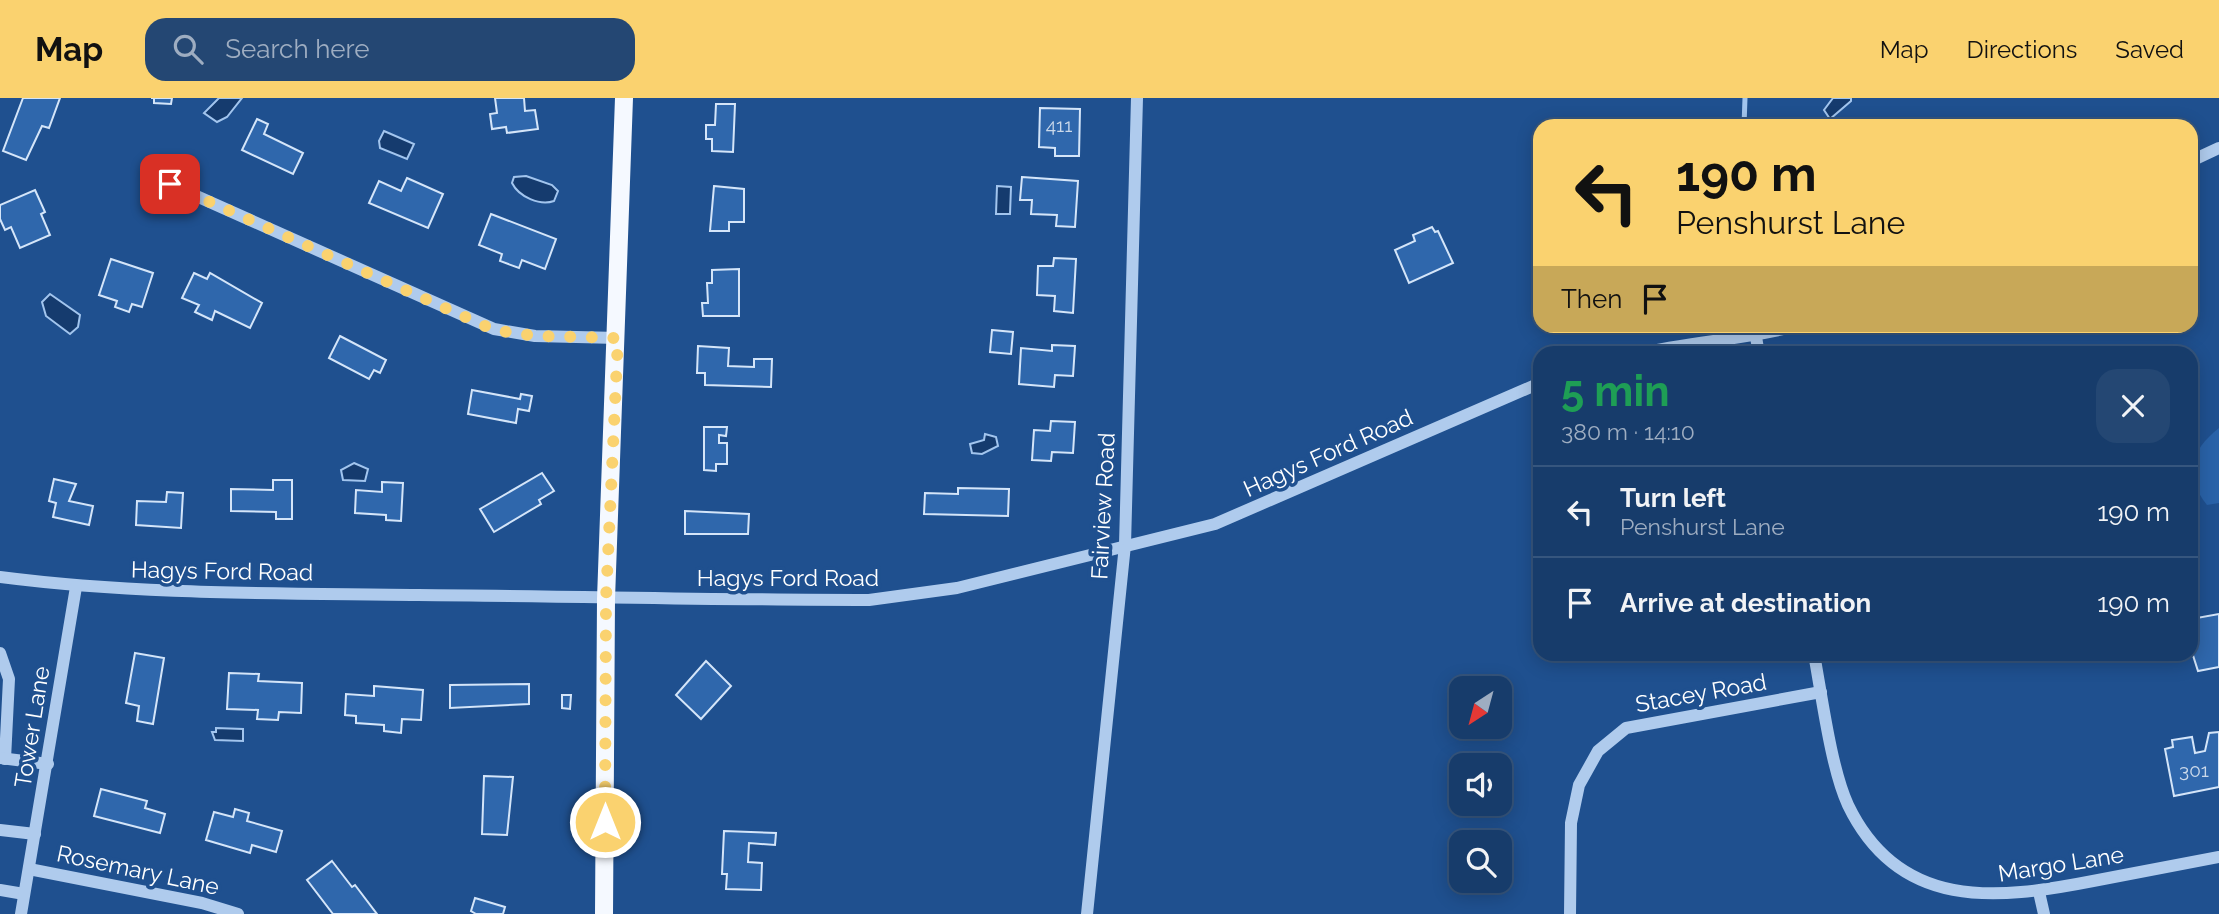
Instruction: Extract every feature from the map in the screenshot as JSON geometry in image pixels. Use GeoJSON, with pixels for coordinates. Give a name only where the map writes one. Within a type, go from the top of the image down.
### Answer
{"type":"FeatureCollection","features":[{"type":"Feature","properties":{"kind":"main road"},"geometry":{"type":"LineString","coordinates":[[604,914],[606,599],[618,338],[624,98]]}},
{"type":"Feature","properties":{"kind":"street","name":"Fairview Road"},"geometry":{"type":"LineString","coordinates":[[1087,914],[1125,545],[1137,98]]}},
{"type":"Feature","properties":{"kind":"street"},"geometry":{"type":"LineString","coordinates":[[2198,158],[2219,148]]}},
{"type":"Feature","properties":{"kind":"street"},"geometry":{"type":"LineString","coordinates":[[147,174],[494,330],[545,337],[618,338]]}},
{"type":"Feature","properties":{"kind":"street"},"geometry":{"type":"LineString","coordinates":[[1683,346],[1771,333]]}},
{"type":"Feature","properties":{"kind":"street"},"geometry":{"type":"LineString","coordinates":[[1756,337],[1758,346]]}},
{"type":"Feature","properties":{"kind":"street","name":"Hagys Ford Road"},"geometry":{"type":"LineString","coordinates":[[0,577],[76,587],[216,593],[606,599],[857,600],[911,596],[971,585],[1214,524],[1533,386]]}},
{"type":"Feature","properties":{"kind":"street","name":"Tower Lane"},"geometry":{"type":"LineString","coordinates":[[21,914],[76,587]]}},
{"type":"Feature","properties":{"kind":"street"},"geometry":{"type":"LineString","coordinates":[[0,653],[9,678],[2,759],[48,764]]}},
{"type":"Feature","properties":{"kind":"street","name":"Margo Lane"},"geometry":{"type":"LineString","coordinates":[[1815,661],[1848,804],[1871,841],[1900,870],[1943,891],[1991,896],[2039,892],[2219,857]]}},
{"type":"Feature","properties":{"kind":"street","name":"Stacey Road"},"geometry":{"type":"LineString","coordinates":[[1570,914],[1571,822],[1579,785],[1598,751],[1626,728],[1821,692]]}},
{"type":"Feature","properties":{"kind":"street"},"geometry":{"type":"LineString","coordinates":[[0,831],[35,834]]}},
{"type":"Feature","properties":{"kind":"street","name":"Rosemary Lane"},"geometry":{"type":"LineString","coordinates":[[29,869],[202,903],[238,914]]}},
{"type":"Feature","properties":{"kind":"street"},"geometry":{"type":"LineString","coordinates":[[0,890],[24,894]]}},
{"type":"Feature","properties":{"kind":"street"},"geometry":{"type":"LineString","coordinates":[[2039,892],[2044,914]]}},
{"type":"Feature","properties":{"kind":"shaded area"},"geometry":{"type":"Polygon","coordinates":[[[219,98],[242,98],[227,117],[217,122],[204,113],[219,98]]]}},
{"type":"Feature","properties":{"kind":"shaded area"},"geometry":{"type":"Polygon","coordinates":[[[1833,98],[1851,98],[1851,101],[1830,119],[1824,110],[1833,98]]]}},
{"type":"Feature","properties":{"kind":"shaded area"},"geometry":{"type":"Polygon","coordinates":[[[384,131],[414,144],[407,159],[380,148],[379,141],[384,131]]]}},
{"type":"Feature","properties":{"kind":"shaded area"},"geometry":{"type":"Polygon","coordinates":[[[526,176],[552,185],[558,191],[554,201],[536,201],[515,188],[512,183],[514,177],[526,176]]]}},
{"type":"Feature","properties":{"kind":"shaded area"},"geometry":{"type":"Polygon","coordinates":[[[997,186],[1011,187],[1010,214],[996,214],[997,186]]]}},
{"type":"Feature","properties":{"kind":"shaded area"},"geometry":{"type":"Polygon","coordinates":[[[50,294],[80,315],[78,327],[70,334],[46,316],[42,302],[50,294]]]}},
{"type":"Feature","properties":{"kind":"shaded area"},"geometry":{"type":"Polygon","coordinates":[[[2219,428],[2219,503],[2207,505],[2198,492],[2198,452],[2219,428]]]}},
{"type":"Feature","properties":{"kind":"shaded area"},"geometry":{"type":"Polygon","coordinates":[[[985,434],[996,437],[998,446],[982,454],[972,453],[970,444],[984,440],[985,434]]]}},
{"type":"Feature","properties":{"kind":"shaded area"},"geometry":{"type":"Polygon","coordinates":[[[354,463],[368,469],[365,481],[343,480],[341,470],[354,463]]]}},
{"type":"Feature","properties":{"kind":"shaded area"},"geometry":{"type":"Polygon","coordinates":[[[216,728],[243,729],[243,741],[215,740],[212,732],[216,732],[216,728]]]}},
{"type":"Feature","properties":{"kind":"building"},"geometry":{"type":"Polygon","coordinates":[[[23,98],[60,98],[49,128],[42,126],[26,160],[3,151],[23,98]]]}},
{"type":"Feature","properties":{"kind":"building"},"geometry":{"type":"Polygon","coordinates":[[[154,98],[172,98],[171,104],[154,103],[154,98]]]}},
{"type":"Feature","properties":{"kind":"building"},"geometry":{"type":"Polygon","coordinates":[[[495,98],[524,98],[525,111],[535,110],[538,129],[507,133],[506,127],[492,129],[490,114],[497,113],[495,98]]]}},
{"type":"Feature","properties":{"kind":"building"},"geometry":{"type":"Polygon","coordinates":[[[716,104],[735,104],[733,152],[712,151],[712,139],[706,139],[706,125],[715,125],[716,104]]]}},
{"type":"Feature","properties":{"kind":"building"},"geometry":{"type":"Polygon","coordinates":[[[1040,108],[1080,109],[1079,156],[1055,156],[1055,148],[1039,147],[1040,108]]]}},
{"type":"Feature","properties":{"kind":"building"},"geometry":{"type":"Polygon","coordinates":[[[257,119],[268,124],[264,134],[303,153],[293,174],[242,150],[257,119]]]}},
{"type":"Feature","properties":{"kind":"building"},"geometry":{"type":"Polygon","coordinates":[[[1022,177],[1078,181],[1075,227],[1056,226],[1057,215],[1031,214],[1032,200],[1020,200],[1022,177]]]}},
{"type":"Feature","properties":{"kind":"building"},"geometry":{"type":"Polygon","coordinates":[[[407,178],[443,194],[428,228],[369,203],[379,181],[401,191],[407,178]]]}},
{"type":"Feature","properties":{"kind":"building"},"geometry":{"type":"Polygon","coordinates":[[[714,186],[744,189],[744,222],[729,222],[729,231],[710,231],[714,186]]]}},
{"type":"Feature","properties":{"kind":"building"},"geometry":{"type":"Polygon","coordinates":[[[35,190],[45,212],[41,214],[50,235],[20,248],[11,227],[5,230],[0,219],[0,205],[35,190]]]}},
{"type":"Feature","properties":{"kind":"building"},"geometry":{"type":"Polygon","coordinates":[[[491,214],[556,239],[545,269],[522,260],[519,268],[500,261],[502,254],[479,245],[491,214]]]}},
{"type":"Feature","properties":{"kind":"building"},"geometry":{"type":"Polygon","coordinates":[[[1432,227],[1435,232],[1438,231],[1453,263],[1409,283],[1395,250],[1415,241],[1413,235],[1432,227]]]}},
{"type":"Feature","properties":{"kind":"building"},"geometry":{"type":"Polygon","coordinates":[[[1054,258],[1076,259],[1073,313],[1054,311],[1055,296],[1037,295],[1038,266],[1053,266],[1054,258]]]}},
{"type":"Feature","properties":{"kind":"building"},"geometry":{"type":"Polygon","coordinates":[[[111,259],[153,273],[142,307],[132,304],[129,312],[115,307],[117,301],[99,295],[111,259]]]}},
{"type":"Feature","properties":{"kind":"building"},"geometry":{"type":"Polygon","coordinates":[[[739,269],[739,316],[703,316],[702,303],[708,303],[707,283],[712,283],[712,270],[739,269]]]}},
{"type":"Feature","properties":{"kind":"building"},"geometry":{"type":"Polygon","coordinates":[[[194,273],[207,279],[210,273],[262,303],[250,328],[215,311],[212,320],[195,312],[199,305],[182,298],[194,273]]]}},
{"type":"Feature","properties":{"kind":"building"},"geometry":{"type":"Polygon","coordinates":[[[992,330],[1013,332],[1011,354],[990,352],[992,330]]]}},
{"type":"Feature","properties":{"kind":"building"},"geometry":{"type":"Polygon","coordinates":[[[340,336],[386,360],[380,373],[374,370],[369,379],[329,358],[340,336]]]}},
{"type":"Feature","properties":{"kind":"building"},"geometry":{"type":"Polygon","coordinates":[[[1052,345],[1075,346],[1073,376],[1055,375],[1054,387],[1019,384],[1021,348],[1052,351],[1052,345]]]}},
{"type":"Feature","properties":{"kind":"building"},"geometry":{"type":"Polygon","coordinates":[[[698,346],[729,348],[728,366],[754,367],[754,359],[772,359],[771,387],[705,385],[705,373],[697,373],[698,346]]]}},
{"type":"Feature","properties":{"kind":"building"},"geometry":{"type":"Polygon","coordinates":[[[472,390],[520,399],[521,394],[532,396],[529,411],[518,409],[516,423],[468,414],[472,390]]]}},
{"type":"Feature","properties":{"kind":"building"},"geometry":{"type":"Polygon","coordinates":[[[1051,421],[1075,422],[1073,453],[1052,452],[1051,461],[1032,460],[1034,430],[1050,431],[1051,421]]]}},
{"type":"Feature","properties":{"kind":"building"},"geometry":{"type":"Polygon","coordinates":[[[704,427],[727,427],[726,436],[719,435],[719,443],[727,443],[727,464],[716,464],[716,471],[704,470],[704,427]]]}},
{"type":"Feature","properties":{"kind":"building"},"geometry":{"type":"Polygon","coordinates":[[[542,473],[554,491],[539,500],[541,504],[494,532],[480,509],[542,473]]]}},
{"type":"Feature","properties":{"kind":"building"},"geometry":{"type":"Polygon","coordinates":[[[54,479],[76,484],[69,501],[93,506],[89,525],[53,517],[56,503],[49,501],[54,479]]]}},
{"type":"Feature","properties":{"kind":"building"},"geometry":{"type":"Polygon","coordinates":[[[273,480],[292,480],[292,519],[276,519],[276,512],[231,511],[231,489],[273,490],[273,480]]]}},
{"type":"Feature","properties":{"kind":"building"},"geometry":{"type":"Polygon","coordinates":[[[382,482],[403,483],[401,521],[386,520],[386,515],[355,513],[356,490],[382,492],[382,482]]]}},
{"type":"Feature","properties":{"kind":"building"},"geometry":{"type":"Polygon","coordinates":[[[958,488],[1009,489],[1008,516],[924,514],[925,493],[958,494],[958,488]]]}},
{"type":"Feature","properties":{"kind":"building"},"geometry":{"type":"Polygon","coordinates":[[[167,492],[183,493],[181,528],[136,525],[137,501],[166,502],[167,492]]]}},
{"type":"Feature","properties":{"kind":"building"},"geometry":{"type":"Polygon","coordinates":[[[685,511],[749,514],[748,534],[685,534],[685,511]]]}},
{"type":"Feature","properties":{"kind":"building"},"geometry":{"type":"Polygon","coordinates":[[[2219,614],[2219,667],[2198,671],[2195,661],[2198,661],[2198,618],[2219,614]]]}},
{"type":"Feature","properties":{"kind":"building"},"geometry":{"type":"Polygon","coordinates":[[[135,653],[164,658],[153,724],[137,721],[139,706],[126,703],[135,653]]]}},
{"type":"Feature","properties":{"kind":"building"},"geometry":{"type":"Polygon","coordinates":[[[706,661],[731,686],[701,719],[676,695],[706,661]]]}},
{"type":"Feature","properties":{"kind":"building"},"geometry":{"type":"Polygon","coordinates":[[[229,673],[259,674],[258,681],[302,683],[301,713],[279,712],[278,720],[257,719],[258,710],[227,709],[229,673]]]}},
{"type":"Feature","properties":{"kind":"building"},"geometry":{"type":"Polygon","coordinates":[[[529,684],[529,704],[450,708],[450,685],[529,684]]]}},
{"type":"Feature","properties":{"kind":"building"},"geometry":{"type":"Polygon","coordinates":[[[374,686],[423,690],[421,720],[402,719],[401,733],[384,731],[384,725],[356,723],[356,716],[345,715],[346,694],[374,696],[374,686]]]}},
{"type":"Feature","properties":{"kind":"building"},"geometry":{"type":"Polygon","coordinates":[[[562,695],[571,695],[570,709],[562,708],[562,695]]]}},
{"type":"Feature","properties":{"kind":"building"},"geometry":{"type":"Polygon","coordinates":[[[2219,732],[2219,787],[2174,796],[2165,749],[2173,747],[2172,740],[2192,737],[2195,753],[2205,751],[2209,733],[2219,732]]]}},
{"type":"Feature","properties":{"kind":"building"},"geometry":{"type":"Polygon","coordinates":[[[484,776],[513,777],[507,835],[482,834],[484,776]]]}},
{"type":"Feature","properties":{"kind":"building"},"geometry":{"type":"Polygon","coordinates":[[[101,789],[147,801],[145,808],[165,814],[160,833],[94,816],[101,789]]]}},
{"type":"Feature","properties":{"kind":"building"},"geometry":{"type":"Polygon","coordinates":[[[235,809],[249,813],[247,821],[282,831],[276,852],[252,845],[250,853],[206,840],[214,812],[233,817],[235,809]]]}},
{"type":"Feature","properties":{"kind":"building"},"geometry":{"type":"Polygon","coordinates":[[[724,831],[776,833],[775,845],[749,843],[748,862],[762,863],[761,890],[726,889],[727,874],[722,874],[724,831]]]}},
{"type":"Feature","properties":{"kind":"building"},"geometry":{"type":"Polygon","coordinates":[[[332,861],[377,914],[333,914],[307,880],[332,861]]]}},
{"type":"Feature","properties":{"kind":"building"},"geometry":{"type":"Polygon","coordinates":[[[475,898],[505,907],[503,914],[476,914],[471,911],[475,898]]]}},
{"type":"Feature","properties":{"kind":"waterway"},"geometry":{"type":"LineString","coordinates":[[1744,119],[1745,98]]}},
{"type":"Feature","properties":{"kind":"route"},"geometry":{"type":"LineString","coordinates":[[170,184],[494,330],[535,336],[618,338],[606,599],[605,822]]}}]}
